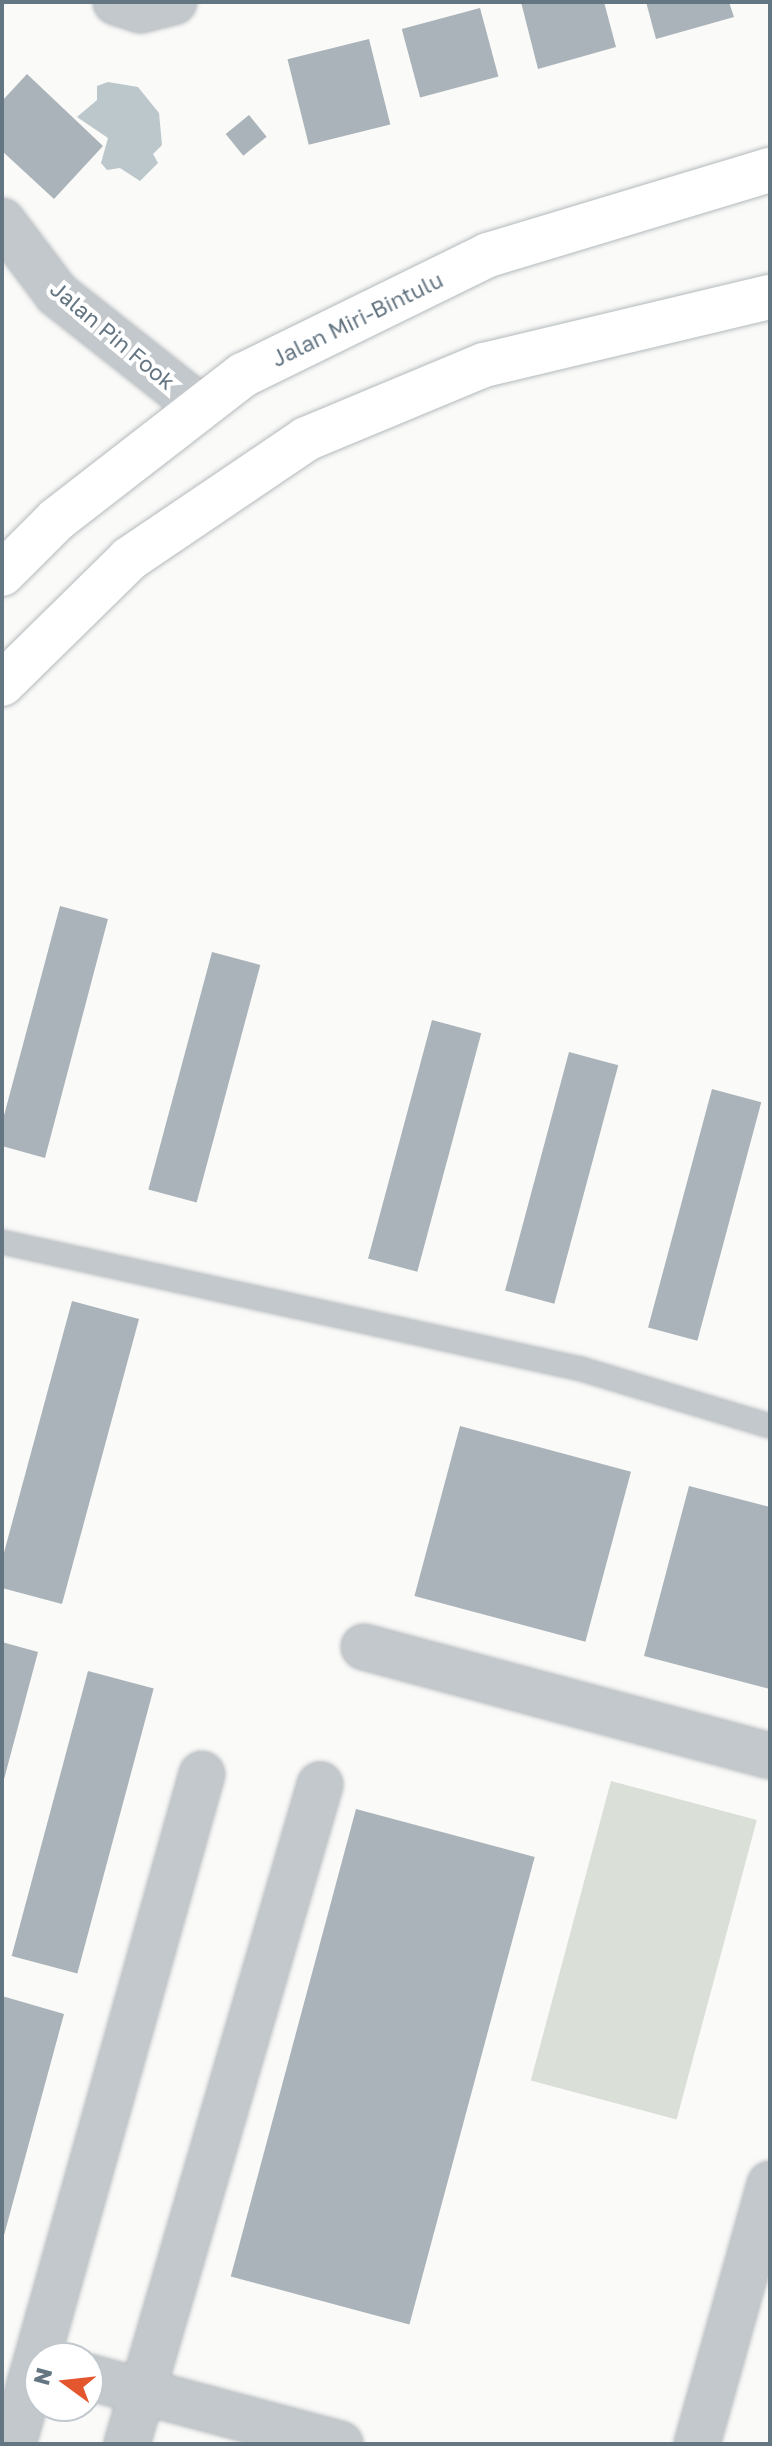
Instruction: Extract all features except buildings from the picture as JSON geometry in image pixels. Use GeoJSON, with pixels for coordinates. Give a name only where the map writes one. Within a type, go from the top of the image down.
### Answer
{"type":"FeatureCollection","features":[{"type":"Feature","properties":{"kind":"highway","name":"Jalan Miri-Bintulu"},"geometry":{"type":"LineString","coordinates":[[2,574],[56,520],[243,375],[488,255],[770,170]]}},
{"type":"Feature","properties":{"kind":"highway"},"geometry":{"type":"LineString","coordinates":[[2,684],[129,559],[306,439],[484,365],[770,297]]}},
{"type":"Feature","properties":{"kind":"street"},"geometry":{"type":"LineString","coordinates":[[116,2],[141,10],[174,2]]}},
{"type":"Feature","properties":{"kind":"street","name":"Jalan Pin Fook"},"geometry":{"type":"LineString","coordinates":[[2,221],[57,294],[200,407]]}},
{"type":"Feature","properties":{"kind":"street"},"geometry":{"type":"LineString","coordinates":[[364,1647],[770,1756]]}},
{"type":"Feature","properties":{"kind":"street"},"geometry":{"type":"LineString","coordinates":[[31,2342],[202,1774]]}},
{"type":"Feature","properties":{"kind":"street"},"geometry":{"type":"LineString","coordinates":[[127,2444],[320,1785]]}},
{"type":"Feature","properties":{"kind":"street"},"geometry":{"type":"LineString","coordinates":[[697,2444],[768,2201]]}},
{"type":"Feature","properties":{"kind":"street"},"geometry":{"type":"LineString","coordinates":[[13,2444],[24,2373]]}},
{"type":"Feature","properties":{"kind":"street"},"geometry":{"type":"LineString","coordinates":[[104,2381],[340,2444]]}},
{"type":"Feature","properties":{"kind":"lane"},"geometry":{"type":"LineString","coordinates":[[2,1242],[581,1369],[770,1426]]}},
{"type":"Feature","properties":{"kind":"shaded area"},"geometry":{"type":"Polygon","coordinates":[[[108,82],[138,87],[159,113],[162,145],[153,154],[158,163],[140,181],[120,168],[107,170],[101,163],[108,138],[77,117],[97,100],[97,86],[108,82]]]}},
{"type":"Feature","properties":{"kind":"shaded area"},"geometry":{"type":"Polygon","coordinates":[[[611,1781],[757,1820],[677,2120],[531,2080],[611,1781]]]}}]}
